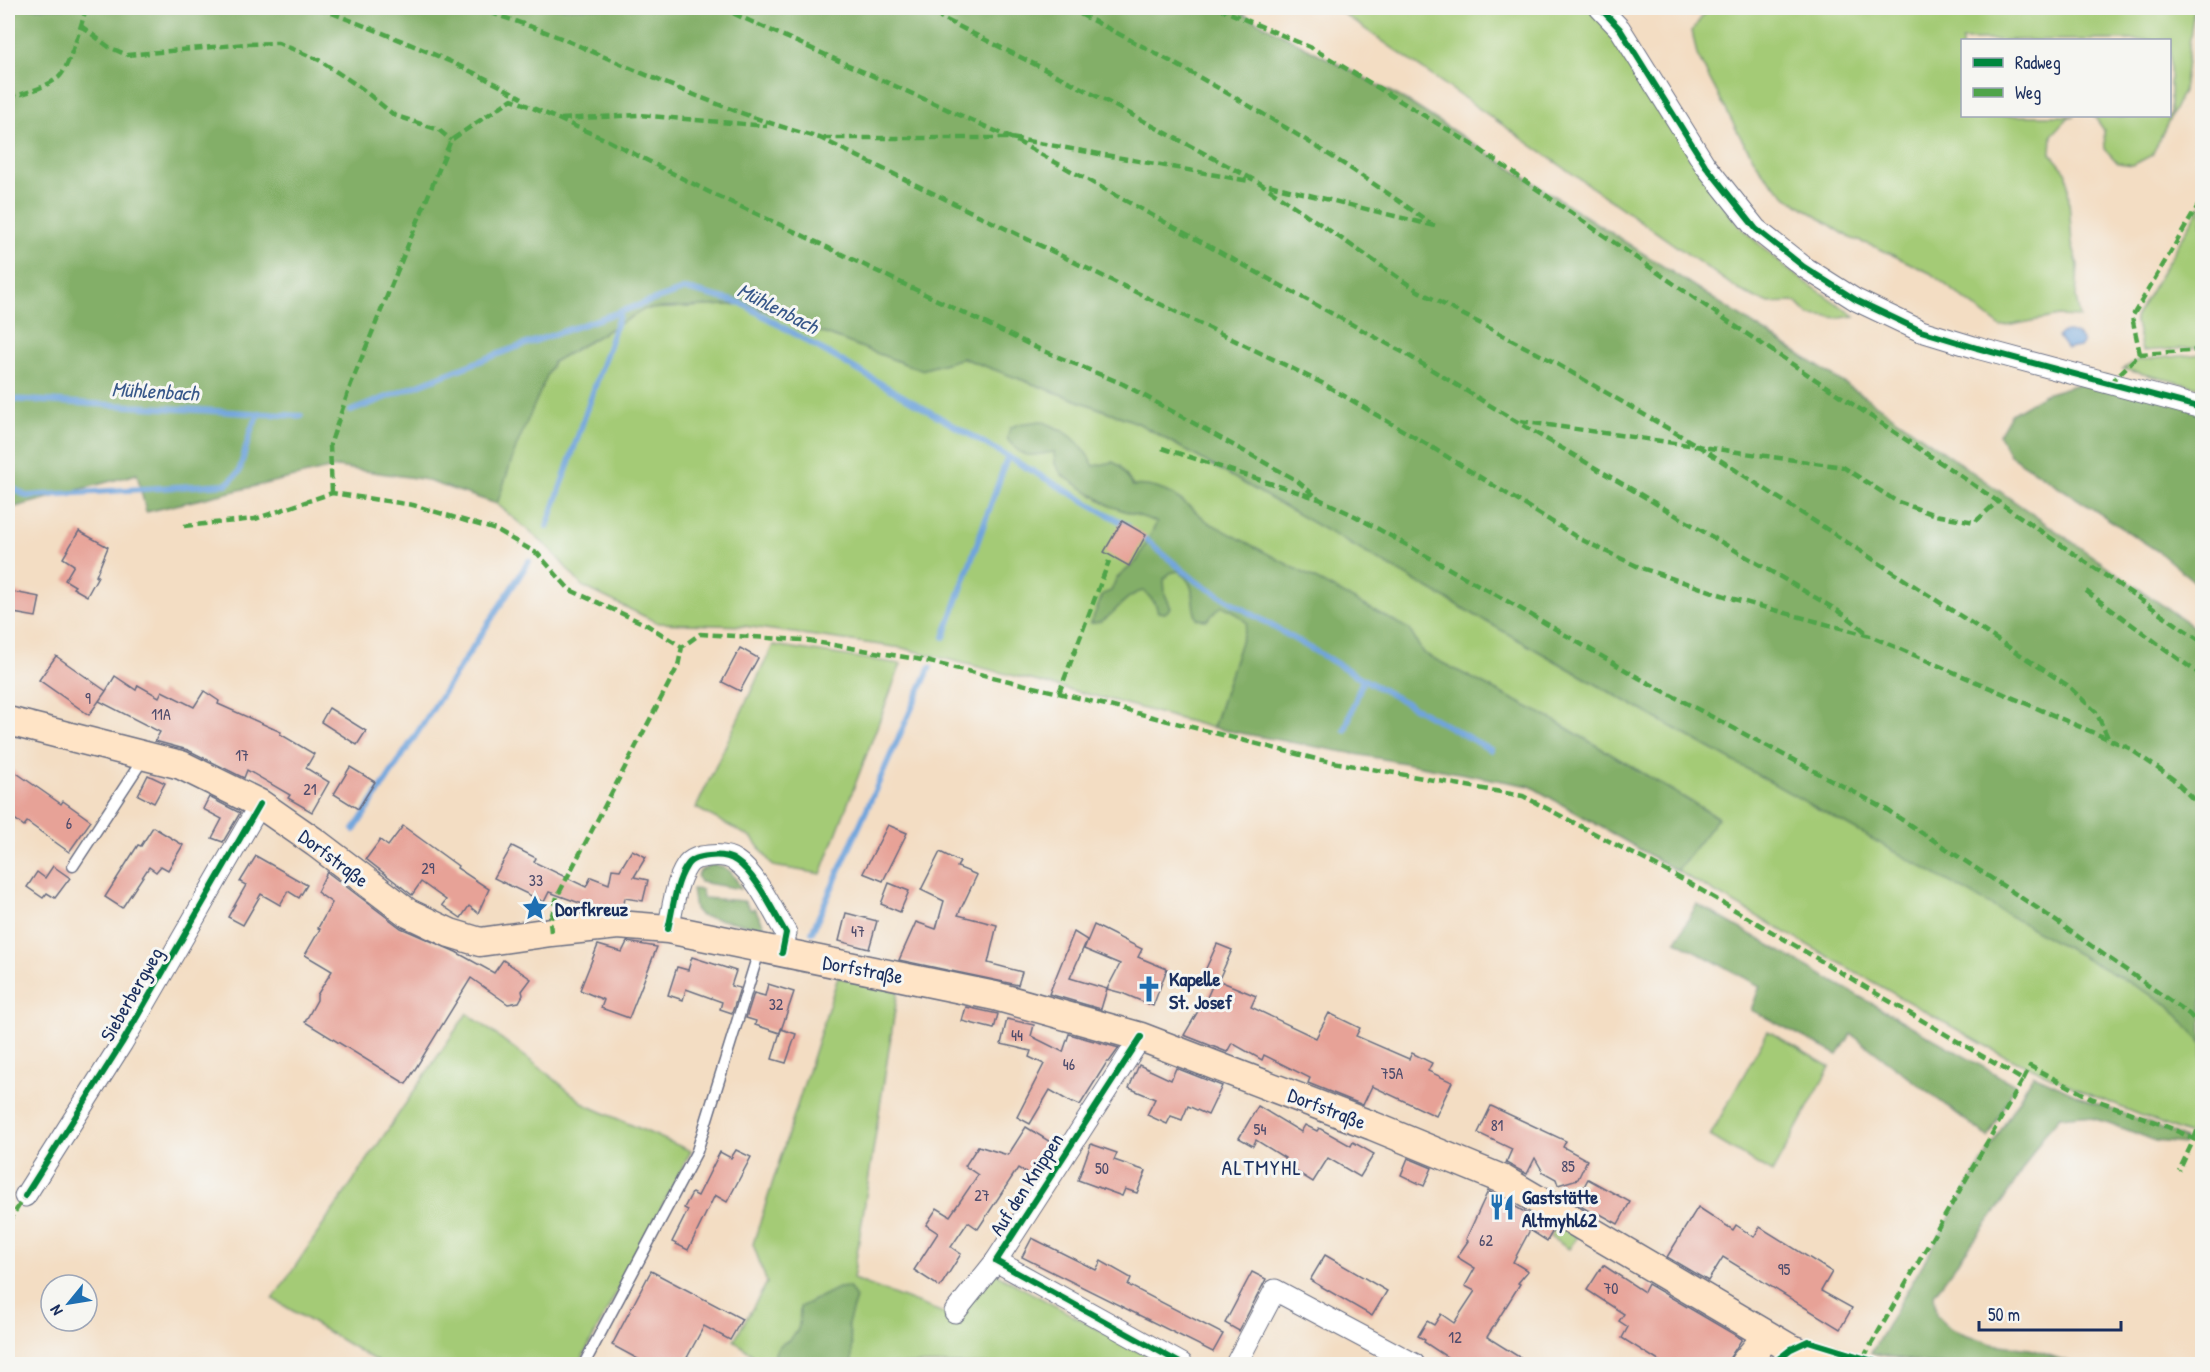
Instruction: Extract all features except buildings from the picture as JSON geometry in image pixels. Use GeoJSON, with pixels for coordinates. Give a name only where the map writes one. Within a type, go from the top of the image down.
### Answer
{"type":"FeatureCollection","features":[{"type":"Feature","properties":{"kind":"main road","name":"Dorfstraße"},"geometry":{"type":"LineString","coordinates":[[8,721],[181,765],[260,804],[316,843],[408,913],[450,933],[480,942],[618,925],[668,929],[995,996],[1141,1037],[1373,1126],[1504,1180],[1767,1336],[1791,1349],[1833,1365]]}},
{"type":"Feature","properties":{"kind":"main road"},"geometry":{"type":"LineString","coordinates":[[1744,1365],[1767,1336]]}},
{"type":"Feature","properties":{"kind":"street"},"geometry":{"type":"LineString","coordinates":[[1600,8],[1620,29],[1705,165],[1756,229],[1804,267],[1856,300],[1921,331],[2202,408]]}},
{"type":"Feature","properties":{"kind":"street","name":"Sieberbergweg"},"geometry":{"type":"LineString","coordinates":[[25,1196],[122,1043],[260,804]]}},
{"type":"Feature","properties":{"kind":"street"},"geometry":{"type":"LineString","coordinates":[[668,929],[679,883],[686,866],[696,857],[718,855],[736,861],[749,874],[786,933],[771,950]]}},
{"type":"Feature","properties":{"kind":"street","name":"Auf den Knippen"},"geometry":{"type":"LineString","coordinates":[[955,1312],[996,1261],[1141,1037]]}},
{"type":"Feature","properties":{"kind":"street","name":"Auf den Knippen"},"geometry":{"type":"LineString","coordinates":[[996,1261],[1182,1365]]}},
{"type":"Feature","properties":{"kind":"street"},"geometry":{"type":"LineString","coordinates":[[1236,1365],[1275,1290],[1414,1365]]}},
{"type":"Feature","properties":{"kind":"lane"},"geometry":{"type":"LineString","coordinates":[[73,866],[145,756]]}},
{"type":"Feature","properties":{"kind":"lane"},"geometry":{"type":"LineString","coordinates":[[584,1365],[697,1151],[771,950]]}},
{"type":"Feature","properties":{"kind":"green space"},"geometry":{"type":"Polygon","coordinates":[[[8,8],[1232,8],[1404,99],[1864,396],[2202,633],[2202,1044],[2169,1005],[1629,703],[1138,423],[963,358],[921,370],[747,304],[645,309],[553,362],[517,445],[497,504],[422,479],[337,467],[146,512],[137,474],[8,509],[8,8]]]}},
{"type":"Feature","properties":{"kind":"green space"},"geometry":{"type":"Polygon","coordinates":[[[1335,8],[1590,8],[1625,51],[1714,193],[1739,226],[1787,269],[1855,316],[1840,318],[1809,315],[1796,302],[1767,303],[1739,290],[1335,8]]]}},
{"type":"Feature","properties":{"kind":"green space"},"geometry":{"type":"Polygon","coordinates":[[[1708,8],[2194,8],[2183,91],[2171,116],[2171,39],[1961,39],[1961,117],[2069,117],[2052,135],[2051,154],[2067,173],[2072,244],[2078,265],[2076,298],[2080,317],[2059,316],[2001,327],[1930,273],[1878,248],[1850,238],[1787,197],[1763,173],[1741,138],[1697,55],[1692,31],[1708,8]]]}},
{"type":"Feature","properties":{"kind":"green space"},"geometry":{"type":"Polygon","coordinates":[[[2095,117],[2170,117],[2152,155],[2133,165],[2118,163],[2105,149],[2104,130],[2095,117]]]}},
{"type":"Feature","properties":{"kind":"green space"},"geometry":{"type":"Polygon","coordinates":[[[2202,204],[2202,347],[2142,351],[2135,318],[2202,204]]]}},
{"type":"Feature","properties":{"kind":"green space"},"geometry":{"type":"Polygon","coordinates":[[[747,304],[921,370],[963,358],[1138,423],[1629,703],[2170,1005],[2202,1044],[2202,1114],[2192,1136],[2093,1096],[1995,1051],[1677,871],[1717,817],[1555,721],[1423,653],[1247,624],[1213,728],[902,648],[744,626],[658,623],[582,586],[550,549],[497,504],[509,461],[553,362],[645,309],[747,304]]]}},
{"type":"Feature","properties":{"kind":"green space"},"geometry":{"type":"Polygon","coordinates":[[[2202,354],[2202,388],[2122,369],[2139,360],[2202,354]]]}},
{"type":"Feature","properties":{"kind":"green space"},"geometry":{"type":"Polygon","coordinates":[[[2106,376],[2202,401],[2202,588],[2159,552],[2010,455],[1999,435],[2011,414],[2045,394],[2106,376]]]}},
{"type":"Feature","properties":{"kind":"green space"},"geometry":{"type":"Polygon","coordinates":[[[1041,421],[1059,429],[1078,443],[1094,466],[1113,462],[1120,466],[1133,486],[1154,487],[1174,496],[1208,522],[1409,629],[1423,653],[1555,721],[1718,818],[1677,871],[1530,786],[1213,728],[1247,623],[1232,610],[1222,606],[1207,620],[1197,619],[1189,582],[1178,571],[1170,573],[1164,579],[1165,594],[1171,608],[1165,613],[1158,612],[1155,603],[1144,591],[1129,598],[1104,620],[1091,623],[1103,594],[1111,591],[1116,579],[1137,561],[1157,522],[1110,506],[1063,476],[1055,464],[1054,452],[1038,455],[1023,454],[1007,439],[1010,428],[1018,424],[1041,421]]]}},
{"type":"Feature","properties":{"kind":"green space"},"geometry":{"type":"Polygon","coordinates":[[[773,645],[901,664],[821,874],[773,866],[752,838],[696,808],[773,645]]]}},
{"type":"Feature","properties":{"kind":"green space"},"geometry":{"type":"Polygon","coordinates":[[[711,865],[726,868],[741,889],[700,882],[697,875],[711,865]]]}},
{"type":"Feature","properties":{"kind":"green space"},"geometry":{"type":"Polygon","coordinates":[[[692,889],[702,890],[703,898],[744,901],[751,910],[754,908],[764,925],[759,927],[701,916],[695,909],[692,889]]]}},
{"type":"Feature","properties":{"kind":"green space"},"geometry":{"type":"Polygon","coordinates":[[[1697,904],[2015,1085],[1988,1137],[1851,1034],[1838,1055],[1751,1010],[1760,986],[1676,941],[1697,904]]]}},
{"type":"Feature","properties":{"kind":"green space"},"geometry":{"type":"Polygon","coordinates":[[[838,977],[898,991],[853,1279],[946,1314],[993,1272],[1162,1364],[751,1364],[755,1357],[734,1340],[767,1283],[753,1244],[838,977]]]}},
{"type":"Feature","properties":{"kind":"green space"},"geometry":{"type":"Polygon","coordinates":[[[467,1013],[586,1105],[691,1151],[579,1364],[381,1364],[273,1299],[467,1013]]]}},
{"type":"Feature","properties":{"kind":"green space"},"geometry":{"type":"Polygon","coordinates":[[[1768,1031],[1830,1067],[1772,1173],[1710,1136],[1768,1031]]]}},
{"type":"Feature","properties":{"kind":"green space"},"geometry":{"type":"Polygon","coordinates":[[[2033,1075],[2185,1139],[2184,1144],[2156,1141],[2109,1123],[2080,1115],[2060,1117],[2043,1136],[2002,1203],[1934,1294],[1936,1315],[1951,1329],[1992,1344],[2030,1349],[2076,1364],[1929,1364],[1871,1353],[2033,1075]]]}},
{"type":"Feature","properties":{"kind":"green space"},"geometry":{"type":"Polygon","coordinates":[[[1558,1223],[1578,1235],[1569,1249],[1550,1237],[1558,1223]]]}},
{"type":"Feature","properties":{"kind":"green space"},"geometry":{"type":"Polygon","coordinates":[[[849,1287],[856,1298],[848,1324],[852,1364],[773,1364],[779,1346],[797,1331],[800,1307],[838,1288],[849,1287]]]}},
{"type":"Feature","properties":{"kind":"water"},"geometry":{"type":"Polygon","coordinates":[[[2067,332],[2079,336],[2083,343],[2080,347],[2067,349],[2058,337],[2061,333],[2067,332]]]}},
{"type":"Feature","properties":{"kind":"waterway","name":"Mühlenbach"},"geometry":{"type":"LineString","coordinates":[[351,411],[506,351],[686,289],[741,303],[1128,526]]}},
{"type":"Feature","properties":{"kind":"waterway"},"geometry":{"type":"LineString","coordinates":[[547,527],[620,313]]}},
{"type":"Feature","properties":{"kind":"waterway","name":"Mühlenbach"},"geometry":{"type":"LineString","coordinates":[[8,399],[301,416]]}},
{"type":"Feature","properties":{"kind":"waterway"},"geometry":{"type":"LineString","coordinates":[[8,485],[26,496],[227,484],[239,472],[252,427],[260,413]]}},
{"type":"Feature","properties":{"kind":"waterway"},"geometry":{"type":"LineString","coordinates":[[944,637],[1008,456]]}},
{"type":"Feature","properties":{"kind":"waterway"},"geometry":{"type":"LineString","coordinates":[[1139,534],[1197,582],[1363,679],[1345,730]]}},
{"type":"Feature","properties":{"kind":"waterway"},"geometry":{"type":"LineString","coordinates":[[354,830],[529,561]]}},
{"type":"Feature","properties":{"kind":"waterway"},"geometry":{"type":"LineString","coordinates":[[812,932],[930,667]]}},
{"type":"Feature","properties":{"kind":"waterway"},"geometry":{"type":"LineString","coordinates":[[1363,679],[1491,750]]}},
{"type":"Feature","properties":{"kind":"marked path"},"geometry":{"type":"LineString","coordinates":[[8,98],[41,87],[63,73],[86,8]]}},
{"type":"Feature","properties":{"kind":"marked path"},"geometry":{"type":"LineString","coordinates":[[319,8],[447,60],[522,98]]}},
{"type":"Feature","properties":{"kind":"marked path"},"geometry":{"type":"LineString","coordinates":[[477,8],[552,35],[722,106],[820,138],[1322,383],[1433,448],[1580,539],[1641,568],[1734,599],[1870,636],[2129,748],[2173,779],[2202,808]]}},
{"type":"Feature","properties":{"kind":"marked path"},"geometry":{"type":"LineString","coordinates":[[721,8],[1011,138],[1406,354],[1845,615],[1868,634]]}},
{"type":"Feature","properties":{"kind":"marked path"},"geometry":{"type":"LineString","coordinates":[[922,8],[1072,83],[1260,183],[1418,291],[1550,360],[1700,447],[2067,685],[2096,712],[2109,740]]}},
{"type":"Feature","properties":{"kind":"marked path"},"geometry":{"type":"LineString","coordinates":[[1068,8],[1254,108],[1343,164],[1430,223]]}},
{"type":"Feature","properties":{"kind":"marked path"},"geometry":{"type":"LineString","coordinates":[[1218,8],[1312,48],[1473,145],[1732,324],[1971,483],[2202,642]]}},
{"type":"Feature","properties":{"kind":"marked path"},"geometry":{"type":"LineString","coordinates":[[81,26],[109,47],[127,55],[278,43],[319,60],[361,88],[394,115],[439,130],[451,140]]}},
{"type":"Feature","properties":{"kind":"marked path"},"geometry":{"type":"LineString","coordinates":[[332,493],[330,445],[351,384],[451,140],[512,99],[609,141],[713,194],[1039,349],[1123,384],[1296,480],[1319,499]]}},
{"type":"Feature","properties":{"kind":"marked path"},"geometry":{"type":"LineString","coordinates":[[561,119],[638,115],[767,126]]}},
{"type":"Feature","properties":{"kind":"marked path"},"geometry":{"type":"LineString","coordinates":[[823,138],[1011,138],[1249,181]]}},
{"type":"Feature","properties":{"kind":"marked path"},"geometry":{"type":"LineString","coordinates":[[1269,185],[1435,226]]}},
{"type":"Feature","properties":{"kind":"marked path"},"geometry":{"type":"LineString","coordinates":[[2140,354],[2132,317],[2202,199]]}},
{"type":"Feature","properties":{"kind":"marked path"},"geometry":{"type":"LineString","coordinates":[[2110,383],[2140,354],[2202,350]]}},
{"type":"Feature","properties":{"kind":"marked path"},"geometry":{"type":"LineString","coordinates":[[1520,421],[1843,467],[1896,501],[1935,515],[1975,522],[1997,502]]}},
{"type":"Feature","properties":{"kind":"marked path"},"geometry":{"type":"LineString","coordinates":[[1162,448],[1319,499],[1355,516],[1639,678],[1884,808],[2040,910],[2189,1014],[2202,1028]]}},
{"type":"Feature","properties":{"kind":"marked path"},"geometry":{"type":"LineString","coordinates":[[184,526],[255,519],[332,493],[413,505],[496,530],[538,554],[570,590],[647,625],[682,647]]}},
{"type":"Feature","properties":{"kind":"marked path"},"geometry":{"type":"LineString","coordinates":[[1059,693],[1109,561]]}},
{"type":"Feature","properties":{"kind":"marked path"},"geometry":{"type":"LineString","coordinates":[[2086,591],[2202,676]]}},
{"type":"Feature","properties":{"kind":"marked path"},"geometry":{"type":"LineString","coordinates":[[551,932],[550,922],[557,897],[678,666],[682,647],[700,634],[803,640],[917,659],[1316,759],[1523,796],[1689,883],[2023,1080],[1861,1362]]}},
{"type":"Feature","properties":{"kind":"marked path"},"geometry":{"type":"LineString","coordinates":[[2023,1080],[2030,1066],[2091,1098],[2194,1139],[2179,1171]]}},
{"type":"Feature","properties":{"kind":"marked path"},"geometry":{"type":"LineString","coordinates":[[2194,1139],[2202,1118]]}},
{"type":"Feature","properties":{"kind":"marked path"},"geometry":{"type":"LineString","coordinates":[[8,1223],[25,1196]]}},
{"type":"Feature","properties":{"kind":"cycle path"},"geometry":{"type":"LineString","coordinates":[[1600,8],[1620,29],[1705,165],[1756,229],[1804,267],[1856,300],[1921,331],[2202,408]]}},
{"type":"Feature","properties":{"kind":"cycle path"},"geometry":{"type":"LineString","coordinates":[[25,1196],[122,1043],[260,804]]}},
{"type":"Feature","properties":{"kind":"cycle path"},"geometry":{"type":"LineString","coordinates":[[668,929],[677,889],[688,864],[702,857],[727,857],[733,859],[751,875],[770,905],[786,933],[782,953]]}},
{"type":"Feature","properties":{"kind":"cycle path"},"geometry":{"type":"LineString","coordinates":[[1141,1037],[996,1261],[1182,1364]]}},
{"type":"Feature","properties":{"kind":"cycle path"},"geometry":{"type":"LineString","coordinates":[[1772,1364],[1791,1349],[1808,1341],[1883,1364]]}},
{"type":"Feature","properties":{"kind":"place","name":"Dorfkreuz"},"geometry":{"type":"Point","coordinates":[535,908]}},
{"type":"Feature","properties":{"kind":"place","name":"Kapelle St. Josef"},"geometry":{"type":"Point","coordinates":[1149,989]}},
{"type":"Feature","properties":{"kind":"place","name":"Gaststätte Altmyhl62"},"geometry":{"type":"Point","coordinates":[1502,1207]}},
{"type":"Feature","properties":{"kind":"district","name":"ALTMYHL"},"geometry":{"type":"Point","coordinates":[1262,1167]}}]}
